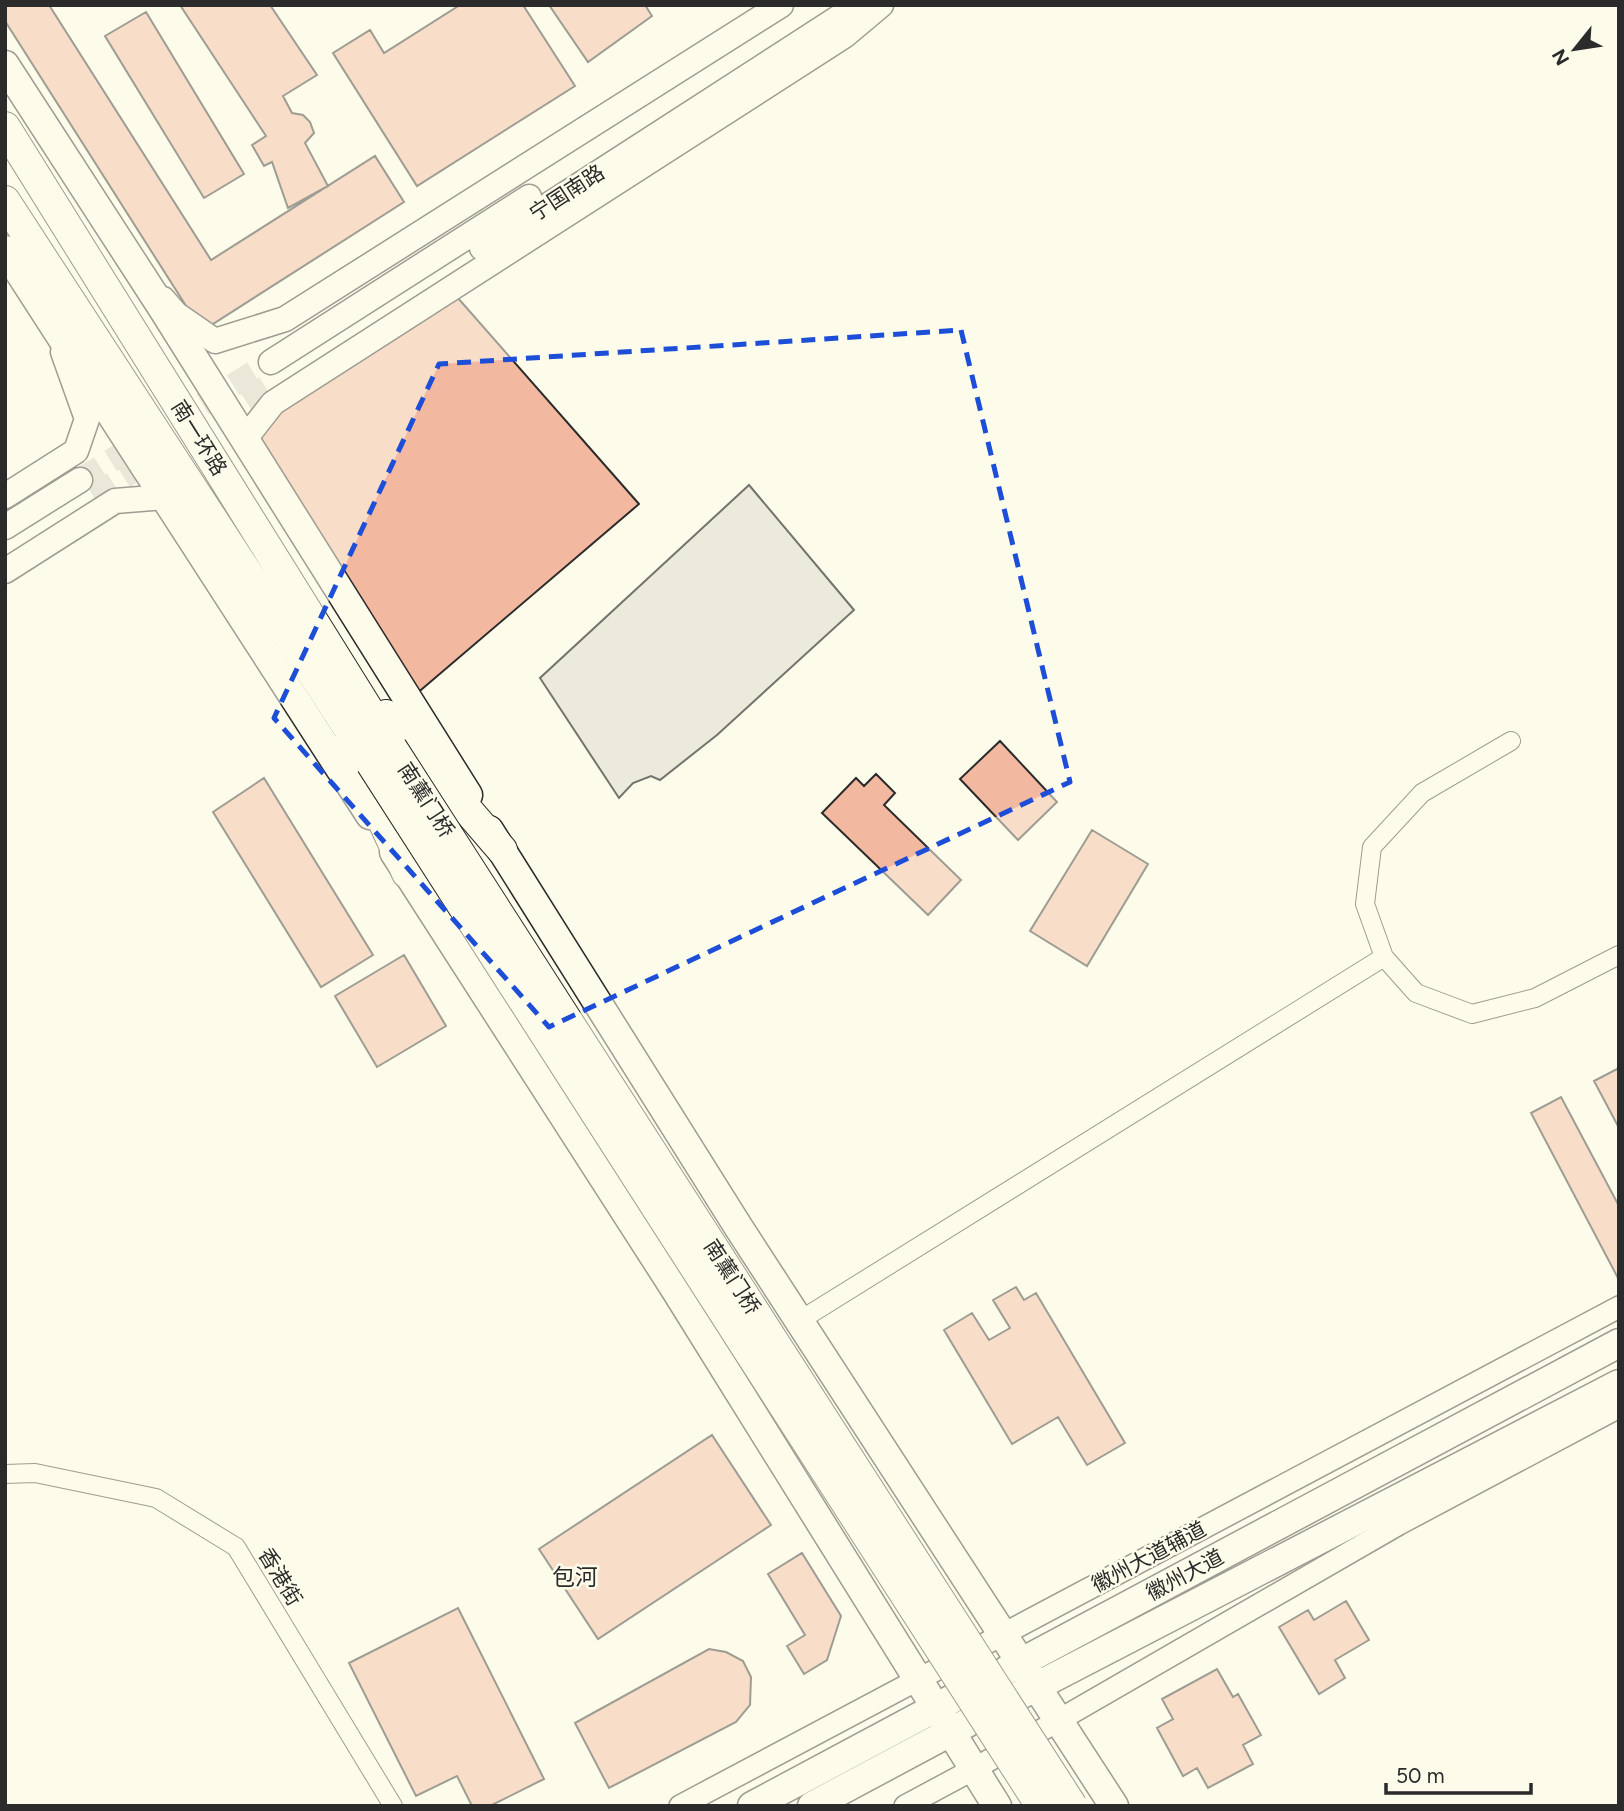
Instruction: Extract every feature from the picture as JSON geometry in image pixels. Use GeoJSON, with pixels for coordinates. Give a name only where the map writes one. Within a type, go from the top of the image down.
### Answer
{"type":"FeatureCollection","features":[{"type":"Feature","properties":{"kind":"highway","name":"南一环路"},"geometry":{"type":"LineString","coordinates":[[5,127],[332,652],[382,755]]}},
{"type":"Feature","properties":{"kind":"highway","name":"南一环路"},"geometry":{"type":"LineString","coordinates":[[7,204],[322,688],[382,755]]}},
{"type":"Feature","properties":{"kind":"highway"},"geometry":{"type":"LineString","coordinates":[[332,652],[502,850]]}},
{"type":"Feature","properties":{"kind":"highway"},"geometry":{"type":"LineString","coordinates":[[322,688],[407,873]]}},
{"type":"Feature","properties":{"kind":"highway","name":"南薰门桥"},"geometry":{"type":"LineString","coordinates":[[382,755],[1041,1806]]}},
{"type":"Feature","properties":{"kind":"highway","name":"南薰门桥"},"geometry":{"type":"LineString","coordinates":[[382,755],[1072,1806]]}},
{"type":"Feature","properties":{"kind":"main road"},"geometry":{"type":"LineString","coordinates":[[137,270],[176,314],[215,341],[285,319],[780,5]]}},
{"type":"Feature","properties":{"kind":"main road","name":"宁国南路"},"geometry":{"type":"LineString","coordinates":[[831,5],[274,371],[858,5]]}},
{"type":"Feature","properties":{"kind":"main road"},"geometry":{"type":"LineString","coordinates":[[244,440],[273,403],[844,36],[881,5]]}},
{"type":"Feature","properties":{"kind":"main road"},"geometry":{"type":"LineString","coordinates":[[5,65],[799,1321],[1114,1806]]}},
{"type":"Feature","properties":{"kind":"main road"},"geometry":{"type":"LineString","coordinates":[[5,496],[76,451],[88,419],[7,204]]}},
{"type":"Feature","properties":{"kind":"main road"},"geometry":{"type":"LineString","coordinates":[[5,250],[668,1278],[997,1806]]}},
{"type":"Feature","properties":{"kind":"main road"},"geometry":{"type":"LineString","coordinates":[[5,527],[86,488],[5,552]]}},
{"type":"Feature","properties":{"kind":"main road"},"geometry":{"type":"LineString","coordinates":[[5,571],[115,502],[165,498]]}},
{"type":"Feature","properties":{"kind":"main road","name":"徽州大道"},"geometry":{"type":"LineString","coordinates":[[812,1806],[943,1719],[1021,1662],[1619,1343]]}},
{"type":"Feature","properties":{"kind":"main road","name":"徽州大道"},"geometry":{"type":"LineString","coordinates":[[752,1806],[943,1719],[1035,1687],[1619,1384]]}},
{"type":"Feature","properties":{"kind":"street"},"geometry":{"type":"LineString","coordinates":[[1511,741],[1422,793],[1372,847],[1365,904],[1384,957],[1416,993],[1472,1014],[1535,998],[1619,955]]}},
{"type":"Feature","properties":{"kind":"street"},"geometry":{"type":"LineString","coordinates":[[799,1321],[1384,957]]}},
{"type":"Feature","properties":{"kind":"street","name":"徽州大道辅道"},"geometry":{"type":"LineString","coordinates":[[680,1806],[1619,1307]]}},
{"type":"Feature","properties":{"kind":"street"},"geometry":{"type":"LineString","coordinates":[[905,1806],[1399,1524],[1619,1407]]}},
{"type":"Feature","properties":{"kind":"street","name":"香港街"},"geometry":{"type":"LineString","coordinates":[[5,1474],[35,1473],[156,1498],[236,1547],[393,1806]]}},
{"type":"Feature","properties":{"kind":"highlighted area"},"geometry":{"type":"Polygon","coordinates":[[[961,330],[1070,782],[549,1027],[274,718],[439,364],[961,330]]]}},
{"type":"Feature","properties":{"kind":"shaded area"},"geometry":{"type":"Polygon","coordinates":[[[749,485],[854,610],[717,735],[660,780],[651,776],[633,783],[619,798],[540,678],[749,485]]]}},
{"type":"Feature","properties":{"kind":"building"},"geometry":{"type":"Polygon","coordinates":[[[5,5],[49,5],[211,260],[375,156],[404,202],[202,331],[5,21],[5,5]]]}},
{"type":"Feature","properties":{"kind":"building"},"geometry":{"type":"Polygon","coordinates":[[[180,5],[270,5],[317,75],[283,96],[292,113],[303,115],[310,122],[314,133],[305,143],[328,186],[288,208],[272,162],[264,166],[252,145],[266,136],[180,5]]]}},
{"type":"Feature","properties":{"kind":"building"},"geometry":{"type":"Polygon","coordinates":[[[460,5],[523,5],[575,86],[417,186],[333,53],[370,30],[384,53],[460,5]]]}},
{"type":"Feature","properties":{"kind":"building"},"geometry":{"type":"Polygon","coordinates":[[[549,5],[645,5],[652,16],[588,62],[549,5]]]}},
{"type":"Feature","properties":{"kind":"building"},"geometry":{"type":"Polygon","coordinates":[[[146,12],[244,174],[204,198],[105,36],[146,12]]]}},
{"type":"Feature","properties":{"kind":"building"},"geometry":{"type":"Polygon","coordinates":[[[450,289],[639,504],[408,701],[244,440],[273,403],[450,289]]]}},
{"type":"Feature","properties":{"kind":"building"},"geometry":{"type":"Polygon","coordinates":[[[1000,741],[1057,802],[1018,840],[960,779],[1000,741]]]}},
{"type":"Feature","properties":{"kind":"building"},"geometry":{"type":"Polygon","coordinates":[[[876,774],[895,793],[884,805],[961,880],[928,915],[822,813],[856,778],[864,786],[876,774]]]}},
{"type":"Feature","properties":{"kind":"building"},"geometry":{"type":"Polygon","coordinates":[[[264,778],[373,955],[321,987],[213,812],[264,778]]]}},
{"type":"Feature","properties":{"kind":"building"},"geometry":{"type":"Polygon","coordinates":[[[1092,830],[1148,864],[1087,966],[1030,931],[1092,830]]]}},
{"type":"Feature","properties":{"kind":"building"},"geometry":{"type":"Polygon","coordinates":[[[404,955],[446,1026],[377,1067],[335,996],[404,955]]]}},
{"type":"Feature","properties":{"kind":"building"},"geometry":{"type":"Polygon","coordinates":[[[1619,1068],[1619,1128],[1594,1081],[1619,1068]]]}},
{"type":"Feature","properties":{"kind":"building"},"geometry":{"type":"Polygon","coordinates":[[[1561,1097],[1619,1206],[1619,1280],[1531,1113],[1561,1097]]]}},
{"type":"Feature","properties":{"kind":"building"},"geometry":{"type":"Polygon","coordinates":[[[1016,1287],[1024,1300],[1036,1293],[1125,1443],[1087,1465],[1058,1417],[1012,1444],[944,1330],[972,1313],[989,1340],[1010,1328],[993,1300],[1016,1287]]]}},
{"type":"Feature","properties":{"kind":"building"},"geometry":{"type":"Polygon","coordinates":[[[712,1435],[771,1525],[598,1639],[539,1549],[712,1435]]]}},
{"type":"Feature","properties":{"kind":"building"},"geometry":{"type":"Polygon","coordinates":[[[802,1553],[841,1616],[827,1660],[804,1674],[787,1646],[805,1635],[768,1574],[802,1553]]]}},
{"type":"Feature","properties":{"kind":"building"},"geometry":{"type":"Polygon","coordinates":[[[1346,1601],[1369,1640],[1335,1660],[1345,1678],[1319,1694],[1279,1627],[1308,1610],[1314,1620],[1346,1601]]]}},
{"type":"Feature","properties":{"kind":"building"},"geometry":{"type":"Polygon","coordinates":[[[458,1608],[544,1779],[490,1806],[472,1806],[457,1776],[416,1796],[349,1663],[458,1608]]]}},
{"type":"Feature","properties":{"kind":"building"},"geometry":{"type":"Polygon","coordinates":[[[709,1649],[726,1652],[743,1661],[751,1677],[750,1705],[736,1722],[609,1788],[575,1723],[709,1649]]]}},
{"type":"Feature","properties":{"kind":"building"},"geometry":{"type":"Polygon","coordinates":[[[1217,1669],[1233,1697],[1238,1694],[1261,1735],[1243,1745],[1253,1764],[1208,1788],[1197,1768],[1183,1776],[1157,1728],[1173,1719],[1162,1699],[1217,1669]]]}},
{"type":"Feature","properties":{"kind":"tunnel"},"geometry":{"type":"LineString","coordinates":[[80,480],[271,362]]}},
{"type":"Feature","properties":{"kind":"tunnel"},"geometry":{"type":"LineString","coordinates":[[93,496],[276,381]]}},
{"type":"Feature","properties":{"kind":"district","name":"包河"},"geometry":{"type":"Point","coordinates":[575,1577]}}]}
